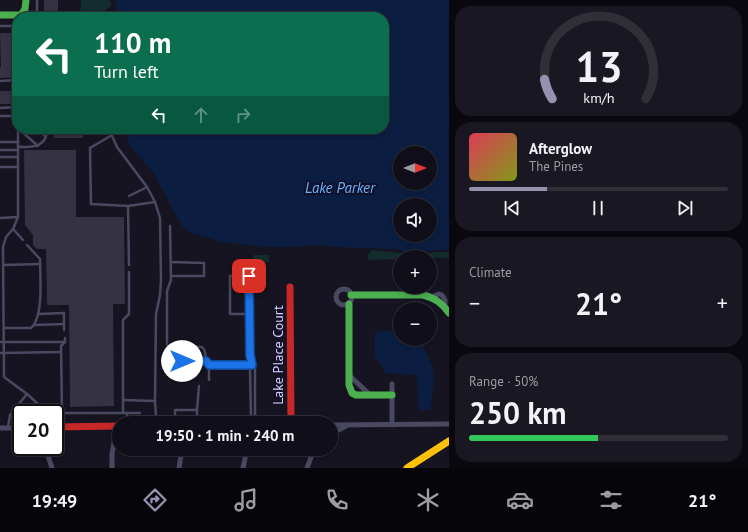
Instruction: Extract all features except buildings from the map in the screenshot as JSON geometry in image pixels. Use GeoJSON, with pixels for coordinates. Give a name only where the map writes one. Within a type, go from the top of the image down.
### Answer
{"type":"FeatureCollection","features":[{"type":"Feature","properties":{"kind":"street"},"geometry":{"type":"LineString","coordinates":[[24,12],[26,0]]}},
{"type":"Feature","properties":{"kind":"street"},"geometry":{"type":"LineString","coordinates":[[0,15],[12,16]]}},
{"type":"Feature","properties":{"kind":"street","name":"Lake Place Court"},"geometry":{"type":"LineString","coordinates":[[290,287],[291,416]]}},
{"type":"Feature","properties":{"kind":"street"},"geometry":{"type":"LineString","coordinates":[[349,304],[340,304],[337,300],[337,295],[340,291],[349,291],[352,295],[418,294],[431,297],[441,302],[447,310]]}},
{"type":"Feature","properties":{"kind":"street"},"geometry":{"type":"LineString","coordinates":[[352,295],[349,304],[349,385],[352,393],[392,395]]}},
{"type":"Feature","properties":{"kind":"street"},"geometry":{"type":"LineString","coordinates":[[349,375],[370,395]]}},
{"type":"Feature","properties":{"kind":"street"},"geometry":{"type":"LineString","coordinates":[[392,384],[392,425]]}},
{"type":"Feature","properties":{"kind":"street"},"geometry":{"type":"LineString","coordinates":[[338,425],[449,424]]}},
{"type":"Feature","properties":{"kind":"street"},"geometry":{"type":"LineString","coordinates":[[338,430],[349,425]]}},
{"type":"Feature","properties":{"kind":"street"},"geometry":{"type":"LineString","coordinates":[[104,426],[112,433]]}},
{"type":"Feature","properties":{"kind":"street"},"geometry":{"type":"LineString","coordinates":[[64,427],[112,426]]}},
{"type":"Feature","properties":{"kind":"street"},"geometry":{"type":"LineString","coordinates":[[0,428],[12,428]]}},
{"type":"Feature","properties":{"kind":"street"},"geometry":{"type":"LineString","coordinates":[[408,468],[449,441]]}},
{"type":"Feature","properties":{"kind":"street"},"geometry":{"type":"LineString","coordinates":[[48,456],[52,468]]}},
{"type":"Feature","properties":{"kind":"street"},"geometry":{"type":"LineString","coordinates":[[112,456],[112,468]]}},
{"type":"Feature","properties":{"kind":"street"},"geometry":{"type":"LineString","coordinates":[[179,468],[181,456]]}},
{"type":"Feature","properties":{"kind":"street"},"geometry":{"type":"LineString","coordinates":[[243,468],[246,456]]}},
{"type":"Feature","properties":{"kind":"street"},"geometry":{"type":"LineString","coordinates":[[307,468],[311,456]]}},
{"type":"Feature","properties":{"kind":"lane"},"geometry":{"type":"LineString","coordinates":[[37,0],[37,12]]}},
{"type":"Feature","properties":{"kind":"lane"},"geometry":{"type":"LineString","coordinates":[[0,26],[12,26]]}},
{"type":"Feature","properties":{"kind":"lane"},"geometry":{"type":"LineString","coordinates":[[0,81],[12,80]]}},
{"type":"Feature","properties":{"kind":"lane"},"geometry":{"type":"LineString","coordinates":[[0,108],[12,108]]}},
{"type":"Feature","properties":{"kind":"lane"},"geometry":{"type":"LineString","coordinates":[[0,116],[12,116]]}},
{"type":"Feature","properties":{"kind":"lane"},"geometry":{"type":"LineString","coordinates":[[18,134],[18,217],[13,230],[6,237],[3,247],[4,377],[28,394],[39,404]]}},
{"type":"Feature","properties":{"kind":"lane"},"geometry":{"type":"LineString","coordinates":[[24,134],[38,146]]}},
{"type":"Feature","properties":{"kind":"lane"},"geometry":{"type":"LineString","coordinates":[[43,134],[46,137]]}},
{"type":"Feature","properties":{"kind":"lane"},"geometry":{"type":"LineString","coordinates":[[0,150],[38,146],[46,137],[46,134]]}},
{"type":"Feature","properties":{"kind":"lane"},"geometry":{"type":"LineString","coordinates":[[155,202],[128,206],[91,204],[90,148],[112,136],[117,147],[147,187],[155,202],[160,218],[160,295],[156,320],[156,416]]}},
{"type":"Feature","properties":{"kind":"lane"},"geometry":{"type":"LineString","coordinates":[[0,142],[18,142]]}},
{"type":"Feature","properties":{"kind":"lane"},"geometry":{"type":"LineString","coordinates":[[0,157],[18,157]]}},
{"type":"Feature","properties":{"kind":"lane"},"geometry":{"type":"LineString","coordinates":[[0,167],[18,167]]}},
{"type":"Feature","properties":{"kind":"lane"},"geometry":{"type":"LineString","coordinates":[[129,196],[147,187]]}},
{"type":"Feature","properties":{"kind":"lane"},"geometry":{"type":"LineString","coordinates":[[128,206],[129,266]]}},
{"type":"Feature","properties":{"kind":"lane"},"geometry":{"type":"LineString","coordinates":[[0,218],[18,217]]}},
{"type":"Feature","properties":{"kind":"lane"},"geometry":{"type":"LineString","coordinates":[[170,226],[171,280],[167,291],[167,344],[170,348],[202,347],[205,350],[206,361],[209,365],[209,380]]}},
{"type":"Feature","properties":{"kind":"lane"},"geometry":{"type":"LineString","coordinates":[[13,230],[23,240]]}},
{"type":"Feature","properties":{"kind":"lane"},"geometry":{"type":"LineString","coordinates":[[4,328],[31,328],[35,324],[39,314],[40,259],[27,245]]}},
{"type":"Feature","properties":{"kind":"lane"},"geometry":{"type":"LineString","coordinates":[[171,262],[204,263],[204,276],[171,276]]}},
{"type":"Feature","properties":{"kind":"lane"},"geometry":{"type":"LineString","coordinates":[[3,265],[40,264]]}},
{"type":"Feature","properties":{"kind":"lane"},"geometry":{"type":"LineString","coordinates":[[123,413],[123,320],[129,314],[129,272]]}},
{"type":"Feature","properties":{"kind":"lane"},"geometry":{"type":"LineString","coordinates":[[250,314],[230,314],[230,276],[249,276],[250,314],[250,355],[252,365],[255,367],[255,416]]}},
{"type":"Feature","properties":{"kind":"lane"},"geometry":{"type":"LineString","coordinates":[[39,314],[64,313],[64,330]]}},
{"type":"Feature","properties":{"kind":"lane"},"geometry":{"type":"LineString","coordinates":[[35,324],[64,324]]}},
{"type":"Feature","properties":{"kind":"lane"},"geometry":{"type":"LineString","coordinates":[[62,404],[61,346],[65,342],[65,338]]}},
{"type":"Feature","properties":{"kind":"lane"},"geometry":{"type":"LineString","coordinates":[[0,342],[65,342]]}},
{"type":"Feature","properties":{"kind":"lane"},"geometry":{"type":"LineString","coordinates":[[180,348],[180,361],[206,361]]}},
{"type":"Feature","properties":{"kind":"lane"},"geometry":{"type":"LineString","coordinates":[[0,353],[61,352]]}},
{"type":"Feature","properties":{"kind":"lane"},"geometry":{"type":"LineString","coordinates":[[209,365],[252,365]]}},
{"type":"Feature","properties":{"kind":"lane"},"geometry":{"type":"LineString","coordinates":[[197,416],[199,386]]}},
{"type":"Feature","properties":{"kind":"lane"},"geometry":{"type":"LineString","coordinates":[[8,428],[10,414],[28,394]]}},
{"type":"Feature","properties":{"kind":"lane"},"geometry":{"type":"LineString","coordinates":[[122,400],[155,401]]}},
{"type":"Feature","properties":{"kind":"lane"},"geometry":{"type":"LineString","coordinates":[[175,416],[175,410],[197,410]]}},
{"type":"Feature","properties":{"kind":"lane"},"geometry":{"type":"LineString","coordinates":[[64,412],[140,413]]}},
{"type":"Feature","properties":{"kind":"green space"},"geometry":{"type":"Polygon","coordinates":[[[81,0],[109,0],[112,5],[103,12],[80,12],[81,0]]]}},
{"type":"Feature","properties":{"kind":"green space"},"geometry":{"type":"Polygon","coordinates":[[[372,250],[393,252],[393,259],[369,260],[367,256],[372,250]]]}},
{"type":"Feature","properties":{"kind":"green space"},"geometry":{"type":"Polygon","coordinates":[[[437,252],[449,252],[449,258],[437,258],[437,252]]]}},
{"type":"Feature","properties":{"kind":"green space"},"geometry":{"type":"Polygon","coordinates":[[[253,255],[269,255],[269,262],[253,262],[253,255]]]}},
{"type":"Feature","properties":{"kind":"water","name":"Lake Parker"},"geometry":{"type":"Polygon","coordinates":[[[115,0],[449,0],[449,250],[399,250],[318,245],[266,247],[222,242],[189,232],[183,227],[177,217],[153,172],[129,145],[126,134],[389,134],[389,12],[117,12],[115,0]]]}},
{"type":"Feature","properties":{"kind":"water"},"geometry":{"type":"Polygon","coordinates":[[[379,331],[393,331],[393,346],[423,346],[432,366],[434,378],[430,410],[421,410],[419,408],[417,378],[415,375],[385,373],[379,361],[375,359],[375,333],[379,331]]]}},
{"type":"Feature","properties":{"kind":"traffic: fast"},"geometry":{"type":"LineString","coordinates":[[23,12],[25,9],[26,0]]}},
{"type":"Feature","properties":{"kind":"traffic: fast"},"geometry":{"type":"LineString","coordinates":[[0,15],[12,15]]}},
{"type":"Feature","properties":{"kind":"traffic: fast"},"geometry":{"type":"LineString","coordinates":[[351,295],[423,295],[438,301],[449,313]]}},
{"type":"Feature","properties":{"kind":"traffic: fast"},"geometry":{"type":"LineString","coordinates":[[349,304],[349,385],[352,393],[356,395],[392,395]]}},
{"type":"Feature","properties":{"kind":"traffic: slow"},"geometry":{"type":"LineString","coordinates":[[407,468],[449,441]]}},
{"type":"Feature","properties":{"kind":"traffic: jam"},"geometry":{"type":"LineString","coordinates":[[290,287],[291,416]]}},
{"type":"Feature","properties":{"kind":"traffic: jam"},"geometry":{"type":"LineString","coordinates":[[64,427],[112,426]]}},
{"type":"Feature","properties":{"kind":"route"},"geometry":{"type":"LineString","coordinates":[[182,361],[206,361],[209,365],[252,365],[250,355],[249,276]]}}]}
